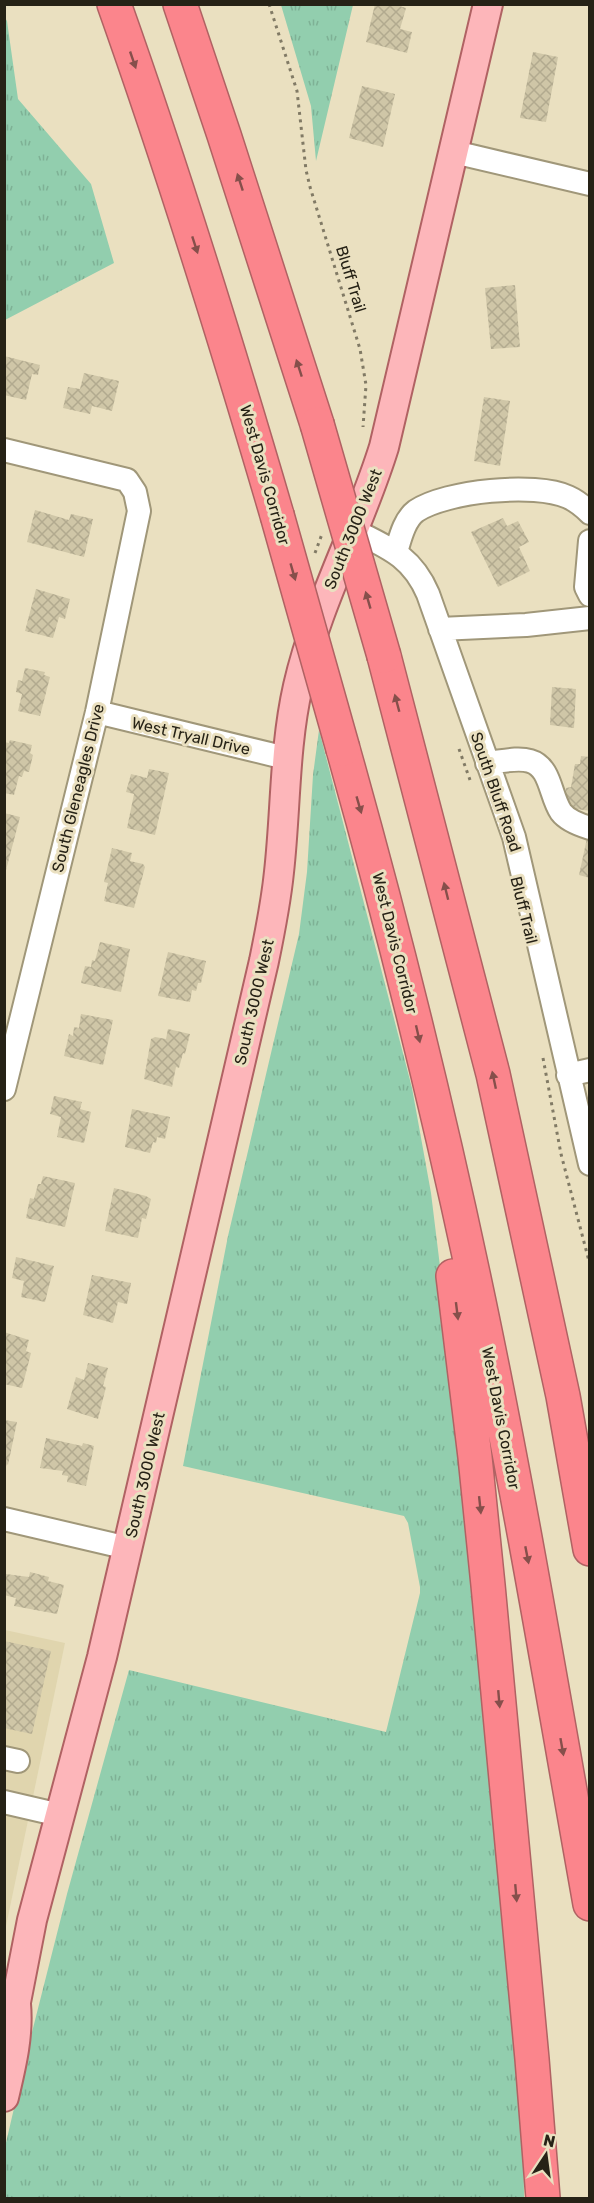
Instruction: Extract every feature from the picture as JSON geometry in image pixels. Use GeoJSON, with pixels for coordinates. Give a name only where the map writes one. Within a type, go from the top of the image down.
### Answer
{"type":"FeatureCollection","features":[{"type":"Feature","properties":{"kind":"highway","name":"West Davis Corridor"},"geometry":{"type":"LineString","coordinates":[[114,4],[237,376],[373,857],[440,1127],[485,1332],[590,1904]]}},
{"type":"Feature","properties":{"kind":"highway"},"geometry":{"type":"LineString","coordinates":[[180,4],[317,424],[384,656],[493,1074],[563,1396],[590,1549]]}},
{"type":"Feature","properties":{"kind":"highway"},"geometry":{"type":"LineString","coordinates":[[440,1127],[446,1219],[475,1457],[499,1701],[532,2060],[541,2194]]}},
{"type":"Feature","properties":{"kind":"highway"},"geometry":{"type":"LineString","coordinates":[[504,1128],[533,1204],[590,1457]]}},
{"type":"Feature","properties":{"kind":"main road","name":"South 3000 West"},"geometry":{"type":"LineString","coordinates":[[4,2097],[18,2023],[10,2014],[128,1548],[266,950],[279,872],[286,758],[291,722],[307,654],[328,590],[340,528],[375,475],[390,426],[488,4]]}},
{"type":"Feature","properties":{"kind":"street"},"geometry":{"type":"LineString","coordinates":[[454,152],[590,184]]}},
{"type":"Feature","properties":{"kind":"street","name":"South Gleneagles Drive"},"geometry":{"type":"LineString","coordinates":[[4,450],[127,480],[132,486],[139,511],[96,712],[4,1089]]}},
{"type":"Feature","properties":{"kind":"street"},"geometry":{"type":"LineString","coordinates":[[396,552],[411,516],[433,503],[459,496],[503,490],[544,492],[566,496],[582,504],[590,513]]}},
{"type":"Feature","properties":{"kind":"street","name":"South Bluff Road"},"geometry":{"type":"LineString","coordinates":[[340,528],[396,552],[407,561],[423,582],[514,837],[579,1072],[590,1164]]}},
{"type":"Feature","properties":{"kind":"street"},"geometry":{"type":"LineString","coordinates":[[590,541],[586,587],[590,595]]}},
{"type":"Feature","properties":{"kind":"street"},"geometry":{"type":"LineString","coordinates":[[440,629],[526,625],[590,618]]}},
{"type":"Feature","properties":{"kind":"street","name":"West Tryall Drive"},"geometry":{"type":"LineString","coordinates":[[96,712],[286,758]]}},
{"type":"Feature","properties":{"kind":"street"},"geometry":{"type":"LineString","coordinates":[[487,763],[531,761],[543,769],[562,813],[578,824],[590,828]]}},
{"type":"Feature","properties":{"kind":"street"},"geometry":{"type":"LineString","coordinates":[[4,1518],[128,1548]]}},
{"type":"Feature","properties":{"kind":"street"},"geometry":{"type":"LineString","coordinates":[[4,1802],[60,1815]]}},
{"type":"Feature","properties":{"kind":"path","name":"Bluff Trail"},"geometry":{"type":"LineString","coordinates":[[269,4],[297,91],[310,187],[360,348],[366,385],[366,405],[361,434]]}},
{"type":"Feature","properties":{"kind":"path"},"geometry":{"type":"LineString","coordinates":[[312,558],[340,528]]}},
{"type":"Feature","properties":{"kind":"path"},"geometry":{"type":"LineString","coordinates":[[459,748],[471,781]]}},
{"type":"Feature","properties":{"kind":"path"},"geometry":{"type":"LineString","coordinates":[[541,1050],[561,1154],[590,1265]]}},
{"type":"Feature","properties":{"kind":"shaded area"},"geometry":{"type":"Polygon","coordinates":[[[5,1630],[65,1643],[5,1931],[5,1630]]]}},
{"type":"Feature","properties":{"kind":"green space"},"geometry":{"type":"Polygon","coordinates":[[[281,5],[353,5],[316,161],[311,106],[281,5]]]}},
{"type":"Feature","properties":{"kind":"green space"},"geometry":{"type":"Polygon","coordinates":[[[4,16],[7,21],[18,99],[91,184],[114,263],[5,320],[4,16]]]}},
{"type":"Feature","properties":{"kind":"green space"},"geometry":{"type":"Polygon","coordinates":[[[319,730],[412,1088],[431,1193],[444,1299],[523,2105],[524,2198],[5,2198],[5,2147],[28,2048],[67,1894],[129,1670],[386,1732],[420,1593],[408,1523],[404,1516],[183,1466],[228,1236],[299,934],[307,872],[313,775],[319,730]]]}},
{"type":"Feature","properties":{"kind":"building"},"geometry":{"type":"Polygon","coordinates":[[[375,4],[393,4],[406,8],[400,29],[412,32],[407,53],[366,42],[375,4]]]}},
{"type":"Feature","properties":{"kind":"building"},"geometry":{"type":"Polygon","coordinates":[[[533,52],[558,57],[546,122],[520,118],[533,52]]]}},
{"type":"Feature","properties":{"kind":"building"},"geometry":{"type":"Polygon","coordinates":[[[362,86],[395,94],[383,147],[349,138],[362,86]]]}},
{"type":"Feature","properties":{"kind":"building"},"geometry":{"type":"Polygon","coordinates":[[[515,285],[520,347],[491,349],[485,288],[515,285]]]}},
{"type":"Feature","properties":{"kind":"building"},"geometry":{"type":"Polygon","coordinates":[[[4,356],[40,365],[38,375],[32,374],[26,400],[4,395],[4,356]]]}},
{"type":"Feature","properties":{"kind":"building"},"geometry":{"type":"Polygon","coordinates":[[[84,373],[119,381],[112,411],[92,406],[90,414],[63,408],[68,387],[80,389],[84,373]]]}},
{"type":"Feature","properties":{"kind":"building"},"geometry":{"type":"Polygon","coordinates":[[[484,397],[510,401],[500,466],[474,461],[484,397]]]}},
{"type":"Feature","properties":{"kind":"building"},"geometry":{"type":"Polygon","coordinates":[[[35,510],[69,520],[71,514],[93,519],[84,557],[27,542],[35,510]]]}},
{"type":"Feature","properties":{"kind":"building"},"geometry":{"type":"Polygon","coordinates":[[[503,518],[507,526],[518,521],[529,542],[519,547],[530,571],[498,587],[471,532],[503,518]]]}},
{"type":"Feature","properties":{"kind":"building"},"geometry":{"type":"Polygon","coordinates":[[[36,589],[70,599],[65,619],[59,617],[53,638],[25,631],[36,589]]]}},
{"type":"Feature","properties":{"kind":"building"},"geometry":{"type":"Polygon","coordinates":[[[25,668],[45,672],[44,675],[50,677],[40,716],[18,711],[22,694],[16,692],[18,680],[22,681],[25,668]]]}},
{"type":"Feature","properties":{"kind":"building"},"geometry":{"type":"Polygon","coordinates":[[[552,687],[576,689],[574,728],[550,725],[552,687]]]}},
{"type":"Feature","properties":{"kind":"building"},"geometry":{"type":"Polygon","coordinates":[[[10,740],[32,745],[30,753],[33,755],[29,772],[24,771],[22,777],[19,776],[14,795],[4,793],[4,742],[9,743],[10,740]]]}},
{"type":"Feature","properties":{"kind":"building"},"geometry":{"type":"Polygon","coordinates":[[[581,756],[590,757],[590,811],[564,807],[566,788],[571,787],[575,764],[580,764],[581,756]]]}},
{"type":"Feature","properties":{"kind":"building"},"geometry":{"type":"Polygon","coordinates":[[[149,769],[169,773],[155,835],[127,828],[134,794],[126,792],[131,774],[147,778],[149,769]]]}},
{"type":"Feature","properties":{"kind":"building"},"geometry":{"type":"Polygon","coordinates":[[[4,813],[20,817],[5,874],[4,874],[4,813]]]}},
{"type":"Feature","properties":{"kind":"building"},"geometry":{"type":"Polygon","coordinates":[[[587,838],[590,839],[590,878],[579,875],[587,838]]]}},
{"type":"Feature","properties":{"kind":"building"},"geometry":{"type":"Polygon","coordinates":[[[112,848],[132,853],[130,861],[143,864],[145,867],[134,908],[104,901],[108,883],[104,882],[112,848]]]}},
{"type":"Feature","properties":{"kind":"building"},"geometry":{"type":"Polygon","coordinates":[[[100,942],[130,949],[121,992],[81,983],[85,966],[91,967],[92,960],[95,961],[100,942]]]}},
{"type":"Feature","properties":{"kind":"building"},"geometry":{"type":"Polygon","coordinates":[[[168,952],[206,961],[201,983],[198,983],[196,991],[192,990],[190,1002],[158,996],[168,952]]]}},
{"type":"Feature","properties":{"kind":"building"},"geometry":{"type":"Polygon","coordinates":[[[81,1014],[113,1020],[103,1065],[64,1056],[69,1034],[73,1036],[74,1027],[79,1028],[81,1014]]]}},
{"type":"Feature","properties":{"kind":"building"},"geometry":{"type":"Polygon","coordinates":[[[168,1029],[190,1034],[185,1054],[183,1053],[179,1068],[176,1067],[172,1087],[144,1079],[151,1039],[155,1037],[166,1039],[168,1029]]]}},
{"type":"Feature","properties":{"kind":"building"},"geometry":{"type":"Polygon","coordinates":[[[54,1096],[82,1102],[80,1109],[91,1112],[84,1143],[57,1137],[61,1117],[50,1114],[54,1096]]]}},
{"type":"Feature","properties":{"kind":"building"},"geometry":{"type":"Polygon","coordinates":[[[132,1109],[170,1117],[165,1139],[157,1137],[150,1153],[125,1147],[132,1109]]]}},
{"type":"Feature","properties":{"kind":"building"},"geometry":{"type":"Polygon","coordinates":[[[43,1176],[75,1183],[65,1227],[26,1218],[30,1198],[34,1199],[43,1176]]]}},
{"type":"Feature","properties":{"kind":"building"},"geometry":{"type":"Polygon","coordinates":[[[114,1188],[151,1199],[146,1219],[142,1218],[138,1238],[105,1231],[114,1188]]]}},
{"type":"Feature","properties":{"kind":"building"},"geometry":{"type":"Polygon","coordinates":[[[16,1257],[54,1266],[45,1302],[21,1297],[24,1281],[12,1278],[16,1257]]]}},
{"type":"Feature","properties":{"kind":"building"},"geometry":{"type":"Polygon","coordinates":[[[92,1275],[131,1283],[127,1304],[118,1302],[113,1323],[83,1315],[92,1275]]]}},
{"type":"Feature","properties":{"kind":"building"},"geometry":{"type":"Polygon","coordinates":[[[4,1332],[29,1340],[26,1351],[31,1353],[22,1388],[4,1384],[4,1332]]]}},
{"type":"Feature","properties":{"kind":"building"},"geometry":{"type":"Polygon","coordinates":[[[88,1363],[108,1368],[98,1419],[67,1409],[76,1377],[84,1380],[88,1363]]]}},
{"type":"Feature","properties":{"kind":"building"},"geometry":{"type":"Polygon","coordinates":[[[4,1420],[17,1422],[8,1465],[5,1469],[4,1420]]]}},
{"type":"Feature","properties":{"kind":"building"},"geometry":{"type":"Polygon","coordinates":[[[46,1438],[82,1446],[83,1443],[94,1446],[86,1486],[67,1482],[68,1476],[62,1475],[63,1471],[40,1468],[46,1438]]]}},
{"type":"Feature","properties":{"kind":"building"},"geometry":{"type":"Polygon","coordinates":[[[30,1572],[49,1577],[48,1581],[64,1585],[57,1614],[14,1606],[16,1598],[4,1595],[6,1574],[29,1577],[30,1572]]]}},
{"type":"Feature","properties":{"kind":"building"},"geometry":{"type":"Polygon","coordinates":[[[4,1641],[51,1651],[32,1734],[4,1728],[4,1641]]]}}]}
